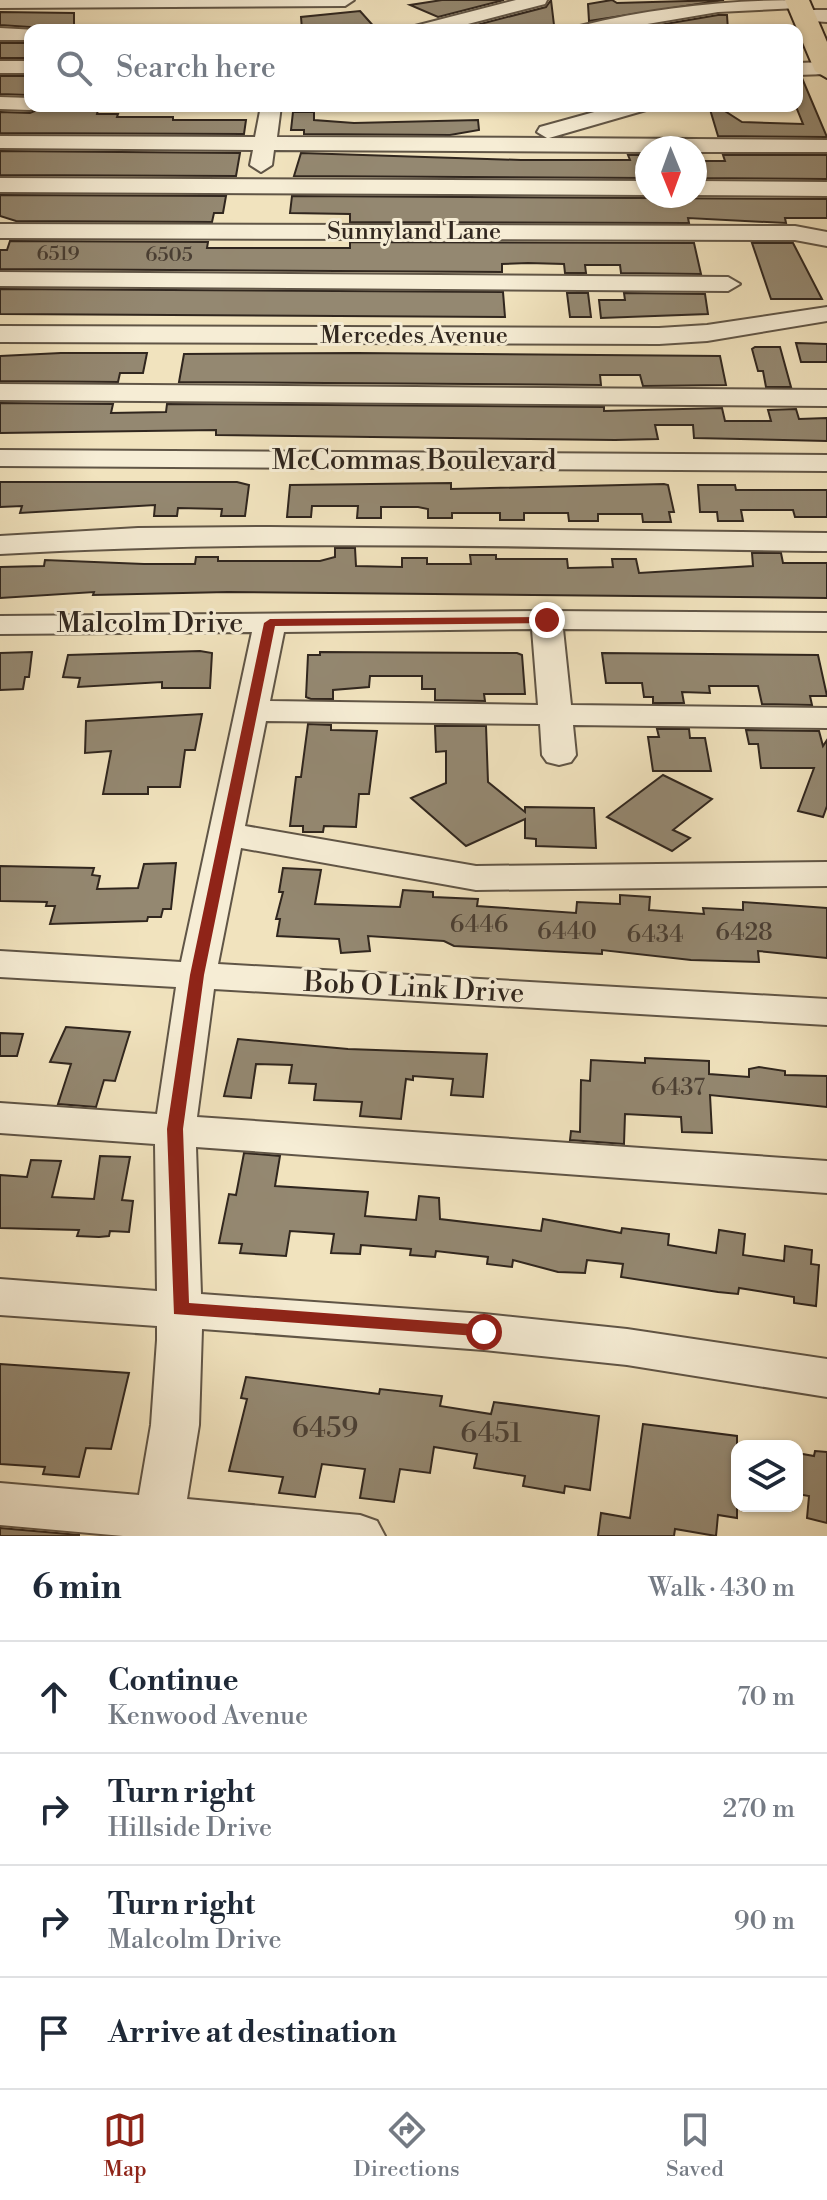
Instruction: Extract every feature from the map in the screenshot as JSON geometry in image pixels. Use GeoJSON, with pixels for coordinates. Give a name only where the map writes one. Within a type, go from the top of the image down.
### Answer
{"type":"FeatureCollection","features":[{"type":"Feature","properties":{"kind":"street"},"geometry":{"type":"LineString","coordinates":[[0,2],[291,7],[345,0]]}},
{"type":"Feature","properties":{"kind":"street"},"geometry":{"type":"LineString","coordinates":[[445,24],[538,0]]}},
{"type":"Feature","properties":{"kind":"street"},"geometry":{"type":"LineString","coordinates":[[614,24],[659,14],[732,24]]}},
{"type":"Feature","properties":{"kind":"street"},"geometry":{"type":"LineString","coordinates":[[0,34],[24,34]]}},
{"type":"Feature","properties":{"kind":"street"},"geometry":{"type":"LineString","coordinates":[[803,56],[813,35]]}},
{"type":"Feature","properties":{"kind":"street"},"geometry":{"type":"LineString","coordinates":[[0,67],[24,67]]}},
{"type":"Feature","properties":{"kind":"street"},"geometry":{"type":"LineString","coordinates":[[0,103],[24,104]]}},
{"type":"Feature","properties":{"kind":"street"},"geometry":{"type":"LineString","coordinates":[[247,231],[270,112]]}},
{"type":"Feature","properties":{"kind":"street"},"geometry":{"type":"LineString","coordinates":[[476,144],[566,129],[620,112]]}},
{"type":"Feature","properties":{"kind":"street"},"geometry":{"type":"LineString","coordinates":[[0,142],[827,146]]}},
{"type":"Feature","properties":{"kind":"street"},"geometry":{"type":"LineString","coordinates":[[0,185],[635,188]]}},
{"type":"Feature","properties":{"kind":"street"},"geometry":{"type":"LineString","coordinates":[[707,188],[827,189]]}},
{"type":"Feature","properties":{"kind":"street","name":"Sunnyland Lane"},"geometry":{"type":"LineString","coordinates":[[0,231],[795,233],[827,239]]}},
{"type":"Feature","properties":{"kind":"street"},"geometry":{"type":"LineString","coordinates":[[715,233],[738,328]]}},
{"type":"Feature","properties":{"kind":"street"},"geometry":{"type":"LineString","coordinates":[[0,279],[728,284]]}},
{"type":"Feature","properties":{"kind":"street","name":"Mercedes Avenue"},"geometry":{"type":"LineString","coordinates":[[0,334],[634,337],[738,328],[827,314]]}},
{"type":"Feature","properties":{"kind":"street"},"geometry":{"type":"LineString","coordinates":[[0,392],[827,398]]}},
{"type":"Feature","properties":{"kind":"street","name":"McCommas Boulevard"},"geometry":{"type":"LineString","coordinates":[[0,458],[827,463]]}},
{"type":"Feature","properties":{"kind":"street"},"geometry":{"type":"LineString","coordinates":[[0,545],[138,537],[255,536],[827,542]]}},
{"type":"Feature","properties":{"kind":"street"},"geometry":{"type":"LineString","coordinates":[[547,620],[559,755]]}},
{"type":"Feature","properties":{"kind":"street","name":"Malcolm Drive"},"geometry":{"type":"LineString","coordinates":[[0,625],[547,620],[827,622]]}},
{"type":"Feature","properties":{"kind":"street"},"geometry":{"type":"LineString","coordinates":[[159,1526],[175,1425],[180,1309],[175,1129],[197,975],[249,711],[270,623]]}},
{"type":"Feature","properties":{"kind":"street"},"geometry":{"type":"LineString","coordinates":[[249,711],[827,718]]}},
{"type":"Feature","properties":{"kind":"street"},"geometry":{"type":"LineString","coordinates":[[226,834],[476,878],[827,874]]}},
{"type":"Feature","properties":{"kind":"street","name":"Bob O Link Drive"},"geometry":{"type":"LineString","coordinates":[[0,964],[827,1012]]}},
{"type":"Feature","properties":{"kind":"street"},"geometry":{"type":"LineString","coordinates":[[0,1118],[827,1177]]}},
{"type":"Feature","properties":{"kind":"street"},"geometry":{"type":"LineString","coordinates":[[0,1297],[484,1332],[627,1347],[827,1378]]}},
{"type":"Feature","properties":{"kind":"street"},"geometry":{"type":"LineString","coordinates":[[0,1504],[159,1526],[360,1536]]}},
{"type":"Feature","properties":{"kind":"building"},"geometry":{"type":"Polygon","coordinates":[[[442,0],[504,0],[438,17],[410,5],[442,0]]]}},
{"type":"Feature","properties":{"kind":"building"},"geometry":{"type":"Polygon","coordinates":[[[551,0],[554,24],[480,24],[546,7],[551,0]]]}},
{"type":"Feature","properties":{"kind":"building"},"geometry":{"type":"Polygon","coordinates":[[[612,0],[617,3],[724,0],[589,21],[588,4],[612,0]]]}},
{"type":"Feature","properties":{"kind":"building"},"geometry":{"type":"Polygon","coordinates":[[[360,11],[372,24],[302,24],[301,17],[360,11]]]}},
{"type":"Feature","properties":{"kind":"building"},"geometry":{"type":"Polygon","coordinates":[[[0,12],[74,13],[74,24],[0,25],[0,12]]]}},
{"type":"Feature","properties":{"kind":"building"},"geometry":{"type":"Polygon","coordinates":[[[727,15],[728,24],[665,24],[727,15]]]}},
{"type":"Feature","properties":{"kind":"building"},"geometry":{"type":"Polygon","coordinates":[[[0,43],[24,43],[24,58],[0,58],[0,43]]]}},
{"type":"Feature","properties":{"kind":"building"},"geometry":{"type":"Polygon","coordinates":[[[0,76],[24,76],[24,95],[0,94],[0,76]]]}},
{"type":"Feature","properties":{"kind":"building"},"geometry":{"type":"Polygon","coordinates":[[[803,80],[827,137],[718,136],[711,112],[726,112],[742,122],[803,124],[798,112],[803,112],[803,80]]]}},
{"type":"Feature","properties":{"kind":"building"},"geometry":{"type":"Polygon","coordinates":[[[0,112],[98,112],[118,114],[117,117],[246,120],[244,134],[0,133],[0,112]]]}},
{"type":"Feature","properties":{"kind":"building"},"geometry":{"type":"Polygon","coordinates":[[[293,112],[314,112],[314,120],[354,123],[478,120],[479,130],[450,135],[304,134],[304,130],[291,130],[293,112]]]}},
{"type":"Feature","properties":{"kind":"building"},"geometry":{"type":"Polygon","coordinates":[[[0,151],[240,153],[236,176],[0,175],[0,151]]]}},
{"type":"Feature","properties":{"kind":"building"},"geometry":{"type":"Polygon","coordinates":[[[301,153],[521,160],[630,160],[628,155],[635,155],[635,178],[294,176],[301,153]]]}},
{"type":"Feature","properties":{"kind":"building"},"geometry":{"type":"Polygon","coordinates":[[[723,155],[827,155],[827,179],[707,178],[707,161],[725,161],[723,155]]]}},
{"type":"Feature","properties":{"kind":"building"},"geometry":{"type":"Polygon","coordinates":[[[0,195],[226,196],[223,213],[214,213],[212,222],[16,221],[0,216],[0,195]]]}},
{"type":"Feature","properties":{"kind":"building"},"geometry":{"type":"Polygon","coordinates":[[[292,196],[635,198],[635,208],[707,208],[707,198],[827,199],[827,218],[785,218],[786,223],[688,218],[689,223],[350,222],[350,214],[290,213],[292,196]]]}},
{"type":"Feature","properties":{"kind":"building"},"geometry":{"type":"Polygon","coordinates":[[[10,241],[208,242],[207,248],[350,248],[350,242],[694,243],[701,274],[621,273],[620,265],[585,265],[586,273],[565,273],[564,264],[528,263],[502,264],[502,272],[0,269],[0,250],[7,250],[10,241]]]}},
{"type":"Feature","properties":{"kind":"building"},"geometry":{"type":"Polygon","coordinates":[[[752,243],[793,243],[822,299],[771,299],[752,243]]]}},
{"type":"Feature","properties":{"kind":"building"},"geometry":{"type":"Polygon","coordinates":[[[0,289],[503,292],[505,317],[0,314],[0,289]]]}},
{"type":"Feature","properties":{"kind":"building"},"geometry":{"type":"Polygon","coordinates":[[[567,293],[588,293],[591,317],[570,317],[567,293]]]}},
{"type":"Feature","properties":{"kind":"building"},"geometry":{"type":"Polygon","coordinates":[[[624,293],[705,294],[708,314],[601,318],[599,300],[625,300],[624,293]]]}},
{"type":"Feature","properties":{"kind":"building"},"geometry":{"type":"Polygon","coordinates":[[[796,343],[827,344],[827,362],[801,362],[796,343]]]}},
{"type":"Feature","properties":{"kind":"building"},"geometry":{"type":"Polygon","coordinates":[[[780,347],[791,387],[766,387],[763,371],[758,371],[752,349],[780,347]]]}},
{"type":"Feature","properties":{"kind":"building"},"geometry":{"type":"Polygon","coordinates":[[[147,353],[143,373],[120,373],[118,382],[0,381],[0,356],[147,353]]]}},
{"type":"Feature","properties":{"kind":"building"},"geometry":{"type":"Polygon","coordinates":[[[184,354],[720,356],[726,385],[643,386],[640,375],[600,375],[601,385],[179,382],[184,354]]]}},
{"type":"Feature","properties":{"kind":"building"},"geometry":{"type":"Polygon","coordinates":[[[0,403],[113,404],[111,413],[166,412],[167,404],[604,407],[604,411],[722,408],[725,421],[771,421],[768,410],[796,409],[799,419],[827,418],[827,441],[694,438],[693,425],[655,425],[658,439],[615,440],[216,435],[216,430],[0,433],[0,403]]]}},
{"type":"Feature","properties":{"kind":"building"},"geometry":{"type":"Polygon","coordinates":[[[0,482],[237,482],[249,485],[245,516],[221,516],[222,509],[178,508],[177,516],[154,516],[155,505],[20,513],[22,506],[0,507],[0,482]]]}},
{"type":"Feature","properties":{"kind":"building"},"geometry":{"type":"Polygon","coordinates":[[[451,483],[451,489],[664,484],[668,485],[674,512],[669,512],[671,522],[643,522],[642,514],[598,514],[598,521],[569,521],[568,513],[524,513],[524,520],[500,520],[500,513],[452,513],[452,518],[428,518],[428,509],[381,507],[381,518],[357,518],[358,506],[312,506],[311,517],[287,517],[290,485],[451,483]]]}},
{"type":"Feature","properties":{"kind":"building"},"geometry":{"type":"Polygon","coordinates":[[[698,485],[735,485],[736,490],[827,490],[827,517],[795,517],[793,510],[741,510],[743,521],[718,521],[717,512],[700,512],[698,485]]]}},
{"type":"Feature","properties":{"kind":"building"},"geometry":{"type":"Polygon","coordinates":[[[335,548],[355,548],[356,566],[402,567],[402,558],[427,558],[427,564],[471,564],[470,555],[496,555],[496,559],[567,559],[568,568],[613,567],[612,559],[636,559],[639,573],[753,566],[752,553],[781,553],[783,563],[827,563],[827,598],[228,592],[93,595],[94,592],[0,598],[0,567],[44,566],[45,560],[144,564],[195,564],[196,557],[218,557],[218,561],[320,561],[335,557],[335,548]]]}},
{"type":"Feature","properties":{"kind":"building"},"geometry":{"type":"Polygon","coordinates":[[[32,652],[29,677],[25,677],[23,689],[0,690],[0,653],[32,652]]]}},
{"type":"Feature","properties":{"kind":"building"},"geometry":{"type":"Polygon","coordinates":[[[320,652],[517,653],[522,655],[525,694],[484,694],[485,701],[435,700],[435,689],[422,689],[422,676],[370,676],[369,687],[333,690],[333,699],[311,699],[306,697],[308,655],[320,655],[320,652]]]}},
{"type":"Feature","properties":{"kind":"building"},"geometry":{"type":"Polygon","coordinates":[[[212,653],[210,688],[162,688],[162,682],[78,687],[80,678],[63,677],[68,655],[212,653]]]}},
{"type":"Feature","properties":{"kind":"building"},"geometry":{"type":"Polygon","coordinates":[[[602,653],[818,655],[827,696],[810,696],[812,705],[762,704],[758,686],[709,686],[710,693],[682,692],[684,703],[653,703],[653,697],[644,697],[642,683],[606,683],[602,653]]]}},
{"type":"Feature","properties":{"kind":"building"},"geometry":{"type":"Polygon","coordinates":[[[202,714],[195,750],[185,750],[180,787],[148,787],[148,794],[103,794],[111,751],[85,753],[86,721],[202,714]]]}},
{"type":"Feature","properties":{"kind":"building"},"geometry":{"type":"Polygon","coordinates":[[[308,724],[331,725],[331,730],[377,731],[369,794],[359,794],[356,827],[324,826],[323,832],[303,832],[303,826],[290,826],[296,777],[301,777],[308,724]]]}},
{"type":"Feature","properties":{"kind":"building"},"geometry":{"type":"Polygon","coordinates":[[[435,726],[486,726],[488,782],[525,812],[525,807],[594,808],[596,848],[536,846],[536,839],[525,838],[525,819],[466,846],[411,798],[446,783],[446,751],[436,752],[435,726]]]}},
{"type":"Feature","properties":{"kind":"building"},"geometry":{"type":"Polygon","coordinates":[[[657,729],[689,729],[690,738],[705,738],[711,771],[653,771],[648,737],[659,737],[657,729]]]}},
{"type":"Feature","properties":{"kind":"building"},"geometry":{"type":"Polygon","coordinates":[[[746,730],[819,731],[823,746],[827,740],[827,806],[823,817],[798,811],[814,768],[761,768],[758,744],[749,744],[746,730]]]}},
{"type":"Feature","properties":{"kind":"building"},"geometry":{"type":"Polygon","coordinates":[[[663,775],[712,799],[673,830],[690,838],[672,851],[607,817],[663,775]]]}},
{"type":"Feature","properties":{"kind":"building"},"geometry":{"type":"Polygon","coordinates":[[[176,863],[171,909],[163,909],[161,917],[148,917],[147,921],[50,924],[55,906],[46,906],[47,902],[0,901],[0,866],[94,868],[92,875],[100,876],[97,889],[138,888],[144,864],[176,863]]]}},
{"type":"Feature","properties":{"kind":"building"},"geometry":{"type":"Polygon","coordinates":[[[283,868],[321,870],[315,904],[400,907],[403,890],[433,892],[433,897],[478,899],[477,906],[576,913],[577,902],[620,904],[620,895],[650,897],[649,910],[704,914],[703,908],[743,910],[743,902],[827,908],[827,958],[758,951],[759,962],[691,960],[602,950],[602,954],[454,946],[444,941],[368,936],[370,951],[341,953],[339,939],[277,936],[280,919],[276,919],[283,892],[279,892],[283,868]]]}},
{"type":"Feature","properties":{"kind":"building"},"geometry":{"type":"Polygon","coordinates":[[[66,1027],[130,1032],[115,1081],[104,1080],[96,1107],[58,1104],[71,1064],[50,1062],[66,1027]]]}},
{"type":"Feature","properties":{"kind":"building"},"geometry":{"type":"Polygon","coordinates":[[[0,1033],[23,1034],[17,1056],[0,1056],[0,1033]]]}},
{"type":"Feature","properties":{"kind":"building"},"geometry":{"type":"Polygon","coordinates":[[[238,1039],[348,1049],[487,1054],[483,1097],[451,1095],[453,1079],[413,1076],[413,1080],[406,1079],[401,1119],[360,1116],[362,1102],[314,1100],[316,1084],[289,1083],[292,1065],[256,1064],[251,1098],[224,1096],[238,1039]]]}},
{"type":"Feature","properties":{"kind":"building"},"geometry":{"type":"Polygon","coordinates":[[[645,1058],[709,1061],[709,1074],[749,1077],[749,1069],[759,1067],[785,1071],[785,1075],[827,1076],[827,1107],[710,1095],[712,1133],[682,1132],[681,1117],[625,1114],[624,1144],[570,1140],[571,1131],[580,1132],[581,1080],[590,1081],[591,1060],[645,1063],[645,1058]]]}},
{"type":"Feature","properties":{"kind":"building"},"geometry":{"type":"Polygon","coordinates":[[[244,1153],[280,1156],[275,1186],[368,1192],[365,1216],[416,1220],[419,1196],[439,1198],[440,1219],[541,1231],[543,1219],[621,1233],[622,1228],[669,1234],[668,1245],[716,1253],[719,1230],[745,1234],[743,1255],[784,1261],[785,1246],[812,1250],[811,1264],[819,1265],[816,1306],[794,1303],[794,1297],[739,1288],[738,1294],[621,1277],[623,1264],[587,1260],[585,1273],[558,1272],[513,1260],[512,1267],[487,1264],[488,1257],[436,1251],[435,1257],[410,1255],[411,1249],[361,1245],[360,1254],[331,1253],[334,1234],[290,1231],[286,1256],[240,1253],[242,1244],[219,1243],[229,1194],[236,1195],[244,1153]]]}},
{"type":"Feature","properties":{"kind":"building"},"geometry":{"type":"Polygon","coordinates":[[[100,1156],[130,1157],[122,1200],[133,1201],[129,1232],[110,1231],[109,1236],[99,1237],[77,1236],[79,1230],[0,1228],[0,1175],[27,1177],[31,1160],[61,1161],[52,1197],[94,1199],[100,1156]]]}},
{"type":"Feature","properties":{"kind":"building"},"geometry":{"type":"Polygon","coordinates":[[[0,1364],[129,1373],[111,1449],[86,1448],[79,1477],[43,1474],[45,1467],[0,1464],[0,1364]]]}},
{"type":"Feature","properties":{"kind":"building"},"geometry":{"type":"Polygon","coordinates":[[[246,1377],[379,1394],[380,1389],[442,1396],[440,1406],[491,1414],[494,1402],[599,1416],[590,1490],[565,1486],[564,1493],[523,1486],[525,1476],[474,1468],[477,1454],[434,1447],[430,1473],[400,1469],[394,1502],[360,1498],[365,1469],[322,1464],[315,1497],[279,1493],[283,1477],[229,1471],[247,1399],[241,1398],[246,1377]]]}},
{"type":"Feature","properties":{"kind":"building"},"geometry":{"type":"Polygon","coordinates":[[[643,1424],[737,1436],[737,1440],[731,1440],[731,1512],[737,1512],[737,1518],[718,1515],[716,1536],[675,1529],[674,1536],[598,1536],[601,1513],[630,1518],[643,1424]]]}},
{"type":"Feature","properties":{"kind":"building"},"geometry":{"type":"Polygon","coordinates":[[[815,1451],[827,1452],[827,1523],[807,1518],[809,1496],[803,1495],[803,1454],[814,1456],[815,1451]]]}},
{"type":"Feature","properties":{"kind":"building"},"geometry":{"type":"Polygon","coordinates":[[[0,1528],[79,1535],[79,1536],[0,1536],[0,1528]]]}},
{"type":"Feature","properties":{"kind":"route"},"geometry":{"type":"LineString","coordinates":[[484,1332],[180,1309],[175,1129],[197,975],[249,711],[270,623],[547,620]]}}]}
